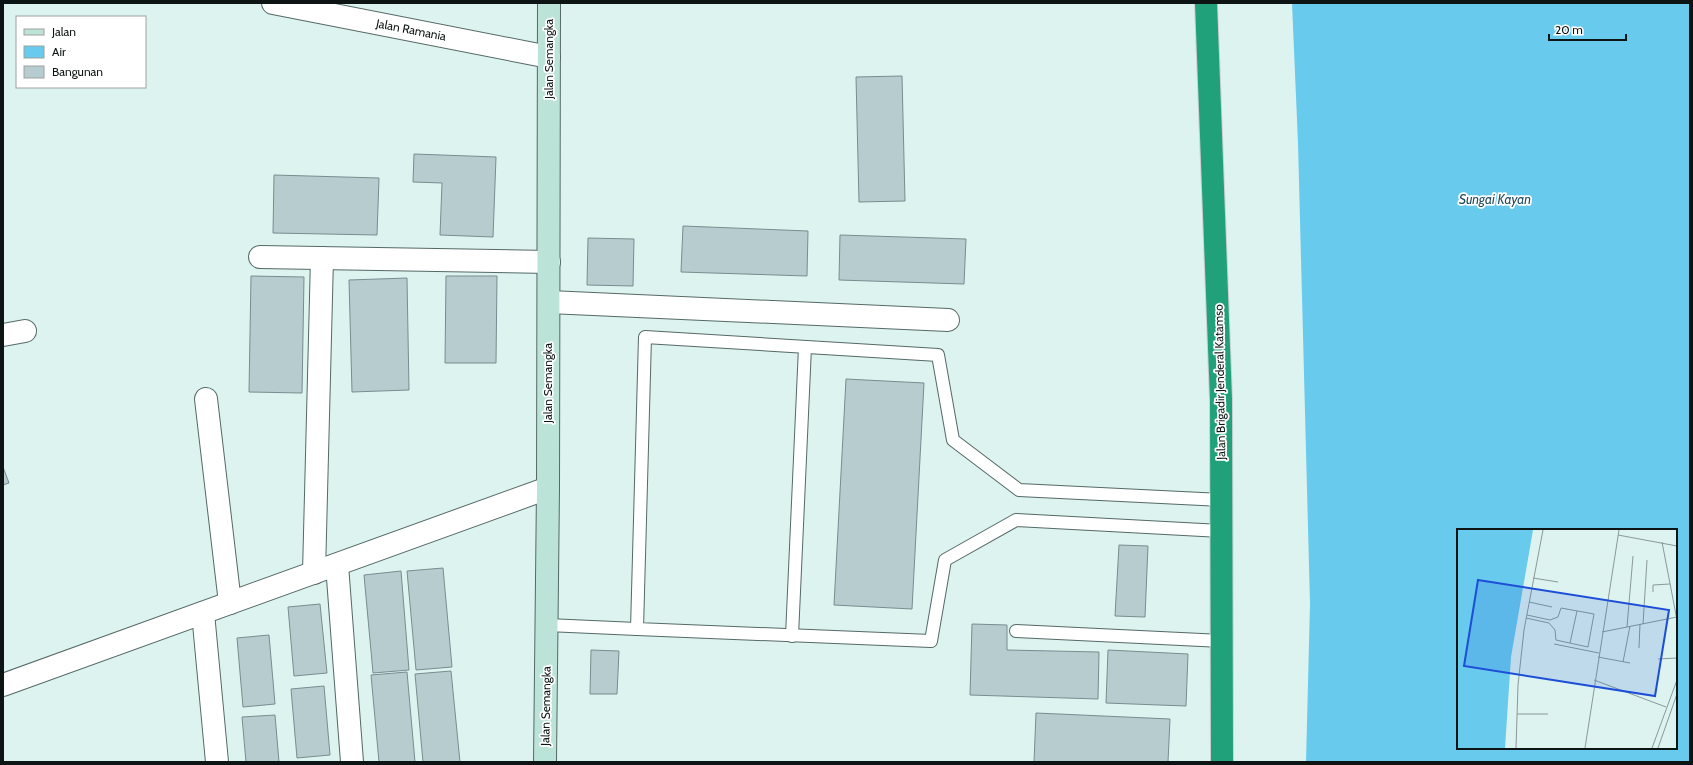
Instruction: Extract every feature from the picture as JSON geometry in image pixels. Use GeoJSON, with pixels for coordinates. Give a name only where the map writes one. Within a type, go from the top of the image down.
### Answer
{"type":"FeatureCollection","features":[{"type":"Feature","properties":{"kind":"highway","name":"Jalan Brigadir Jenderal Katamso"},"geometry":{"type":"LineString","coordinates":[[1206,3],[1221,400],[1222,762]]}},
{"type":"Feature","properties":{"kind":"street","name":"Jalan Ramania"},"geometry":{"type":"LineString","coordinates":[[273,3],[549,57]]}},
{"type":"Feature","properties":{"kind":"street","name":"Jalan Semangka"},"geometry":{"type":"LineString","coordinates":[[546,762],[549,3]]}},
{"type":"Feature","properties":{"kind":"street"},"geometry":{"type":"LineString","coordinates":[[260,257],[549,262]]}},
{"type":"Feature","properties":{"kind":"street"},"geometry":{"type":"LineString","coordinates":[[314,573],[322,258]]}},
{"type":"Feature","properties":{"kind":"street"},"geometry":{"type":"LineString","coordinates":[[549,302],[948,320]]}},
{"type":"Feature","properties":{"kind":"street"},"geometry":{"type":"LineString","coordinates":[[3,336],[25,331]]}},
{"type":"Feature","properties":{"kind":"street"},"geometry":{"type":"LineString","coordinates":[[206,399],[230,603]]}},
{"type":"Feature","properties":{"kind":"street"},"geometry":{"type":"LineString","coordinates":[[3,685],[548,488]]}},
{"type":"Feature","properties":{"kind":"street"},"geometry":{"type":"LineString","coordinates":[[337,565],[352,762]]}},
{"type":"Feature","properties":{"kind":"street"},"geometry":{"type":"LineString","coordinates":[[203,613],[217,762]]}},
{"type":"Feature","properties":{"kind":"lane"},"geometry":{"type":"LineString","coordinates":[[637,629],[645,337],[938,355],[953,440],[1019,490],[1222,500]]}},
{"type":"Feature","properties":{"kind":"lane"},"geometry":{"type":"LineString","coordinates":[[792,636],[805,347]]}},
{"type":"Feature","properties":{"kind":"lane"},"geometry":{"type":"LineString","coordinates":[[547,625],[931,641],[945,560],[1016,520],[1221,531]]}},
{"type":"Feature","properties":{"kind":"lane"},"geometry":{"type":"LineString","coordinates":[[1016,631],[1222,641]]}},
{"type":"Feature","properties":{"kind":"water","name":"Sungai Kayan"},"geometry":{"type":"Polygon","coordinates":[[[1292,3],[1690,3],[1690,762],[1306,762],[1310,604],[1298,143],[1292,3]]]}},
{"type":"Feature","properties":{"kind":"building"},"geometry":{"type":"Polygon","coordinates":[[[902,76],[905,201],[859,202],[856,77],[902,76]]]}},
{"type":"Feature","properties":{"kind":"building"},"geometry":{"type":"Polygon","coordinates":[[[414,154],[496,157],[493,237],[440,235],[442,183],[413,182],[414,154]]]}},
{"type":"Feature","properties":{"kind":"building"},"geometry":{"type":"Polygon","coordinates":[[[274,175],[379,178],[377,235],[273,233],[274,175]]]}},
{"type":"Feature","properties":{"kind":"building"},"geometry":{"type":"Polygon","coordinates":[[[683,226],[808,231],[807,276],[681,272],[683,226]]]}},
{"type":"Feature","properties":{"kind":"building"},"geometry":{"type":"Polygon","coordinates":[[[840,235],[966,239],[964,284],[839,280],[840,235]]]}},
{"type":"Feature","properties":{"kind":"building"},"geometry":{"type":"Polygon","coordinates":[[[588,238],[634,239],[633,286],[587,285],[588,238]]]}},
{"type":"Feature","properties":{"kind":"building"},"geometry":{"type":"Polygon","coordinates":[[[251,276],[304,277],[302,393],[249,392],[251,276]]]}},
{"type":"Feature","properties":{"kind":"building"},"geometry":{"type":"Polygon","coordinates":[[[446,276],[497,276],[496,363],[445,363],[446,276]]]}},
{"type":"Feature","properties":{"kind":"building"},"geometry":{"type":"Polygon","coordinates":[[[407,278],[409,390],[352,392],[349,280],[407,278]]]}},
{"type":"Feature","properties":{"kind":"building"},"geometry":{"type":"Polygon","coordinates":[[[846,379],[924,383],[912,609],[834,605],[846,379]]]}},
{"type":"Feature","properties":{"kind":"building"},"geometry":{"type":"Polygon","coordinates":[[[3,467],[9,483],[3,485],[3,467]]]}},
{"type":"Feature","properties":{"kind":"building"},"geometry":{"type":"Polygon","coordinates":[[[1119,545],[1148,546],[1145,617],[1115,616],[1119,545]]]}},
{"type":"Feature","properties":{"kind":"building"},"geometry":{"type":"Polygon","coordinates":[[[443,568],[452,667],[416,670],[407,571],[443,568]]]}},
{"type":"Feature","properties":{"kind":"building"},"geometry":{"type":"Polygon","coordinates":[[[401,571],[409,670],[373,673],[364,575],[401,571]]]}},
{"type":"Feature","properties":{"kind":"building"},"geometry":{"type":"Polygon","coordinates":[[[320,604],[327,673],[294,676],[288,607],[320,604]]]}},
{"type":"Feature","properties":{"kind":"building"},"geometry":{"type":"Polygon","coordinates":[[[972,624],[1007,625],[1007,650],[1099,652],[1098,699],[970,695],[972,624]]]}},
{"type":"Feature","properties":{"kind":"building"},"geometry":{"type":"Polygon","coordinates":[[[269,635],[275,704],[243,707],[237,638],[269,635]]]}},
{"type":"Feature","properties":{"kind":"building"},"geometry":{"type":"Polygon","coordinates":[[[591,650],[619,651],[617,694],[590,694],[591,650]]]}},
{"type":"Feature","properties":{"kind":"building"},"geometry":{"type":"Polygon","coordinates":[[[1108,650],[1188,654],[1186,706],[1106,703],[1108,650]]]}},
{"type":"Feature","properties":{"kind":"building"},"geometry":{"type":"Polygon","coordinates":[[[451,671],[460,762],[423,762],[415,674],[451,671]]]}},
{"type":"Feature","properties":{"kind":"building"},"geometry":{"type":"Polygon","coordinates":[[[407,672],[415,762],[379,762],[371,675],[407,672]]]}},
{"type":"Feature","properties":{"kind":"building"},"geometry":{"type":"Polygon","coordinates":[[[324,686],[330,755],[297,758],[291,689],[324,686]]]}},
{"type":"Feature","properties":{"kind":"building"},"geometry":{"type":"Polygon","coordinates":[[[1036,713],[1170,719],[1168,762],[1034,762],[1036,713]]]}},
{"type":"Feature","properties":{"kind":"building"},"geometry":{"type":"Polygon","coordinates":[[[275,715],[279,762],[246,762],[242,717],[275,715]]]}}]}
